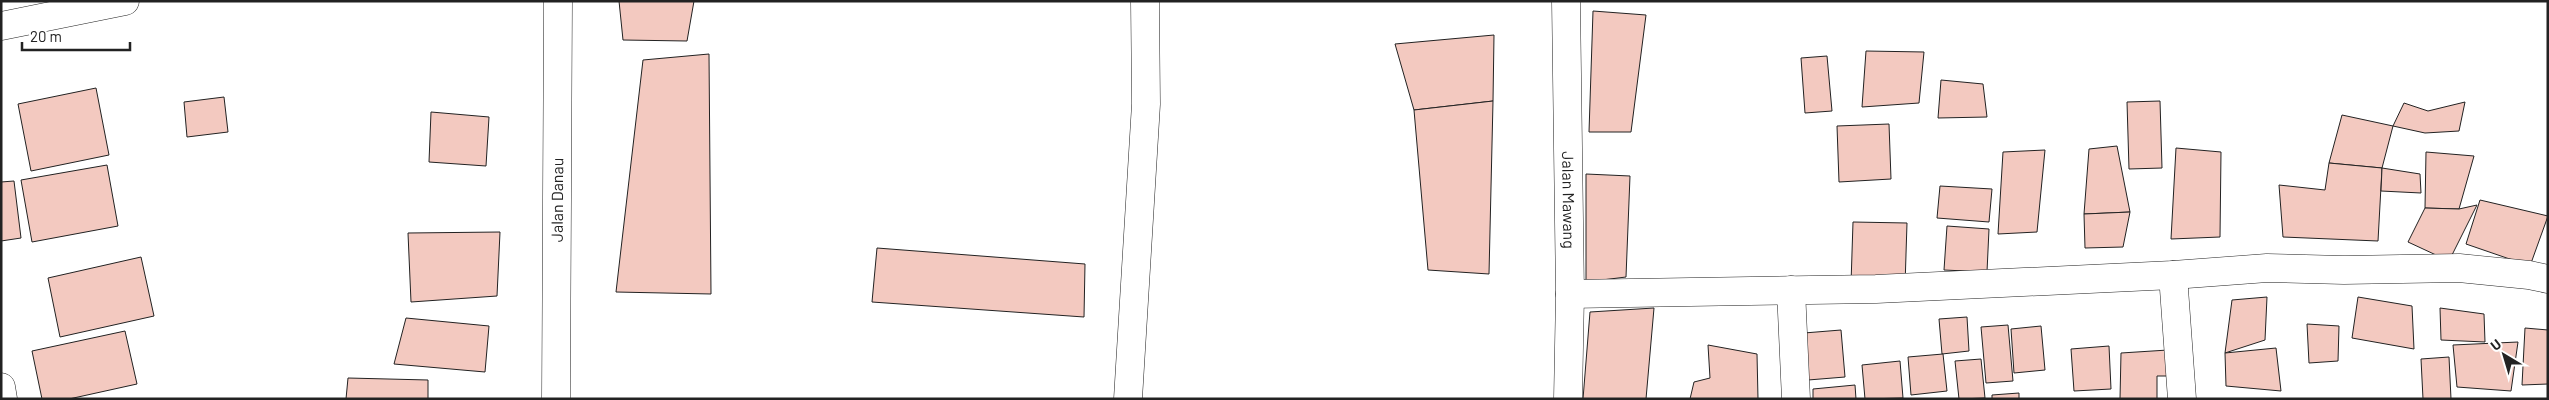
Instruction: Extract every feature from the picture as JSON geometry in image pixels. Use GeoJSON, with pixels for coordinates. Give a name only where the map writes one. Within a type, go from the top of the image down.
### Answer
{"type":"FeatureCollection","features":[{"type":"Feature","properties":{"kind":"street"},"geometry":{"type":"LineString","coordinates":[[1,26],[124,1]]}},
{"type":"Feature","properties":{"kind":"street","name":"Jalan Danau"},"geometry":{"type":"LineString","coordinates":[[556,399],[558,1]]}},
{"type":"Feature","properties":{"kind":"street"},"geometry":{"type":"LineString","coordinates":[[1128,399],[1146,104],[1145,1]]}},
{"type":"Feature","properties":{"kind":"street","name":"Jalan Mawang"},"geometry":{"type":"LineString","coordinates":[[1566,1],[1570,294],[1568,399]]}},
{"type":"Feature","properties":{"kind":"street"},"geometry":{"type":"LineString","coordinates":[[1570,294],[1876,289],[2173,275],[2267,268],[2344,270],[2459,268],[2529,275],[2548,280]]}},
{"type":"Feature","properties":{"kind":"street"},"geometry":{"type":"LineString","coordinates":[[2173,275],[2182,399]]}},
{"type":"Feature","properties":{"kind":"street"},"geometry":{"type":"LineString","coordinates":[[1791,290],[1796,399]]}},
{"type":"Feature","properties":{"kind":"street"},"geometry":{"type":"LineString","coordinates":[[1,387],[4,399]]}},
{"type":"Feature","properties":{"kind":"building"},"geometry":{"type":"Polygon","coordinates":[[[619,1],[694,1],[687,41],[623,40],[619,1]]]}},
{"type":"Feature","properties":{"kind":"building"},"geometry":{"type":"Polygon","coordinates":[[[1593,11],[1646,15],[1631,132],[1589,132],[1593,11]]]}},
{"type":"Feature","properties":{"kind":"building"},"geometry":{"type":"Polygon","coordinates":[[[1494,35],[1493,101],[1414,110],[1395,44],[1494,35]]]}},
{"type":"Feature","properties":{"kind":"building"},"geometry":{"type":"Polygon","coordinates":[[[1866,51],[1924,52],[1919,103],[1862,107],[1866,51]]]}},
{"type":"Feature","properties":{"kind":"building"},"geometry":{"type":"Polygon","coordinates":[[[709,54],[711,294],[616,292],[643,60],[709,54]]]}},
{"type":"Feature","properties":{"kind":"building"},"geometry":{"type":"Polygon","coordinates":[[[1827,56],[1832,111],[1805,113],[1801,58],[1827,56]]]}},
{"type":"Feature","properties":{"kind":"building"},"geometry":{"type":"Polygon","coordinates":[[[1941,80],[1983,84],[1987,117],[1938,118],[1941,80]]]}},
{"type":"Feature","properties":{"kind":"building"},"geometry":{"type":"Polygon","coordinates":[[[96,88],[109,155],[31,171],[18,104],[96,88]]]}},
{"type":"Feature","properties":{"kind":"building"},"geometry":{"type":"Polygon","coordinates":[[[224,97],[228,132],[187,137],[184,102],[224,97]]]}},
{"type":"Feature","properties":{"kind":"building"},"geometry":{"type":"Polygon","coordinates":[[[1493,101],[1489,274],[1428,270],[1414,110],[1493,101]]]}},
{"type":"Feature","properties":{"kind":"building"},"geometry":{"type":"Polygon","coordinates":[[[2160,101],[2162,168],[2129,169],[2127,102],[2160,101]]]}},
{"type":"Feature","properties":{"kind":"building"},"geometry":{"type":"Polygon","coordinates":[[[2465,102],[2459,131],[2425,133],[2393,126],[2404,103],[2428,111],[2465,102]]]}},
{"type":"Feature","properties":{"kind":"building"},"geometry":{"type":"Polygon","coordinates":[[[431,112],[489,117],[486,166],[429,162],[431,112]]]}},
{"type":"Feature","properties":{"kind":"building"},"geometry":{"type":"Polygon","coordinates":[[[2342,115],[2393,126],[2382,168],[2329,163],[2342,115]]]}},
{"type":"Feature","properties":{"kind":"building"},"geometry":{"type":"Polygon","coordinates":[[[1889,124],[1891,179],[1839,182],[1837,126],[1889,124]]]}},
{"type":"Feature","properties":{"kind":"building"},"geometry":{"type":"Polygon","coordinates":[[[2117,146],[2130,212],[2084,214],[2089,149],[2117,146]]]}},
{"type":"Feature","properties":{"kind":"building"},"geometry":{"type":"Polygon","coordinates":[[[2176,148],[2221,152],[2220,237],[2171,239],[2176,148]]]}},
{"type":"Feature","properties":{"kind":"building"},"geometry":{"type":"Polygon","coordinates":[[[2045,150],[2037,232],[1998,234],[2003,152],[2045,150]]]}},
{"type":"Feature","properties":{"kind":"building"},"geometry":{"type":"Polygon","coordinates":[[[2426,152],[2474,156],[2459,209],[2425,208],[2426,152]]]}},
{"type":"Feature","properties":{"kind":"building"},"geometry":{"type":"Polygon","coordinates":[[[2329,163],[2382,168],[2378,241],[2283,237],[2279,185],[2325,190],[2329,163]]]}},
{"type":"Feature","properties":{"kind":"building"},"geometry":{"type":"Polygon","coordinates":[[[107,165],[118,226],[32,242],[21,180],[107,165]]]}},
{"type":"Feature","properties":{"kind":"building"},"geometry":{"type":"Polygon","coordinates":[[[2382,168],[2420,174],[2421,193],[2381,191],[2382,168]]]}},
{"type":"Feature","properties":{"kind":"building"},"geometry":{"type":"Polygon","coordinates":[[[1586,174],[1630,176],[1626,277],[1586,282],[1586,174]]]}},
{"type":"Feature","properties":{"kind":"building"},"geometry":{"type":"Polygon","coordinates":[[[14,181],[21,238],[1,241],[1,182],[14,181]]]}},
{"type":"Feature","properties":{"kind":"building"},"geometry":{"type":"Polygon","coordinates":[[[1940,186],[1992,189],[1989,222],[1937,218],[1940,186]]]}},
{"type":"Feature","properties":{"kind":"building"},"geometry":{"type":"Polygon","coordinates":[[[2480,200],[2548,216],[2530,266],[2466,244],[2480,200]]]}},
{"type":"Feature","properties":{"kind":"building"},"geometry":{"type":"Polygon","coordinates":[[[2477,205],[2449,261],[2408,242],[2425,208],[2459,209],[2477,205]]]}},
{"type":"Feature","properties":{"kind":"building"},"geometry":{"type":"Polygon","coordinates":[[[2130,212],[2123,247],[2085,248],[2084,214],[2130,212]]]}},
{"type":"Feature","properties":{"kind":"building"},"geometry":{"type":"Polygon","coordinates":[[[1853,222],[1907,223],[1905,286],[1851,284],[1853,222]]]}},
{"type":"Feature","properties":{"kind":"building"},"geometry":{"type":"Polygon","coordinates":[[[1947,226],[1989,229],[1987,272],[1944,270],[1947,226]]]}},
{"type":"Feature","properties":{"kind":"building"},"geometry":{"type":"Polygon","coordinates":[[[500,232],[497,296],[411,302],[408,233],[500,232]]]}},
{"type":"Feature","properties":{"kind":"building"},"geometry":{"type":"Polygon","coordinates":[[[877,248],[1085,264],[1084,317],[872,302],[877,248]]]}},
{"type":"Feature","properties":{"kind":"building"},"geometry":{"type":"Polygon","coordinates":[[[141,257],[154,316],[60,337],[48,278],[141,257]]]}},
{"type":"Feature","properties":{"kind":"building"},"geometry":{"type":"Polygon","coordinates":[[[2267,297],[2265,340],[2225,353],[2232,300],[2267,297]]]}},
{"type":"Feature","properties":{"kind":"building"},"geometry":{"type":"Polygon","coordinates":[[[2358,297],[2412,306],[2414,349],[2352,338],[2358,297]]]}},
{"type":"Feature","properties":{"kind":"building"},"geometry":{"type":"Polygon","coordinates":[[[1654,308],[1646,399],[1583,399],[1590,312],[1654,308]]]}},
{"type":"Feature","properties":{"kind":"building"},"geometry":{"type":"Polygon","coordinates":[[[2440,308],[2484,314],[2485,342],[2441,340],[2440,308]]]}},
{"type":"Feature","properties":{"kind":"building"},"geometry":{"type":"Polygon","coordinates":[[[1967,317],[1969,351],[1942,354],[1939,319],[1967,317]]]}},
{"type":"Feature","properties":{"kind":"building"},"geometry":{"type":"Polygon","coordinates":[[[406,318],[489,326],[485,372],[394,364],[406,318]]]}},
{"type":"Feature","properties":{"kind":"building"},"geometry":{"type":"Polygon","coordinates":[[[2307,324],[2339,326],[2338,361],[2309,363],[2307,324]]]}},
{"type":"Feature","properties":{"kind":"building"},"geometry":{"type":"Polygon","coordinates":[[[2008,325],[2013,381],[1986,383],[1981,327],[2008,325]]]}},
{"type":"Feature","properties":{"kind":"building"},"geometry":{"type":"Polygon","coordinates":[[[2041,326],[2045,370],[2014,373],[2011,329],[2041,326]]]}},
{"type":"Feature","properties":{"kind":"building"},"geometry":{"type":"Polygon","coordinates":[[[2525,328],[2548,330],[2548,384],[2522,385],[2525,328]]]}},
{"type":"Feature","properties":{"kind":"building"},"geometry":{"type":"Polygon","coordinates":[[[1841,330],[1845,377],[1808,380],[1804,333],[1841,330]]]}},
{"type":"Feature","properties":{"kind":"building"},"geometry":{"type":"Polygon","coordinates":[[[125,331],[137,384],[69,399],[42,399],[32,351],[125,331]]]}},
{"type":"Feature","properties":{"kind":"building"},"geometry":{"type":"Polygon","coordinates":[[[2518,342],[2511,391],[2457,387],[2453,345],[2518,342]]]}},
{"type":"Feature","properties":{"kind":"building"},"geometry":{"type":"Polygon","coordinates":[[[1708,345],[1757,354],[1758,399],[1690,399],[1694,382],[1710,378],[1708,345]]]}},
{"type":"Feature","properties":{"kind":"building"},"geometry":{"type":"Polygon","coordinates":[[[2109,346],[2111,389],[2074,391],[2071,349],[2109,346]]]}},
{"type":"Feature","properties":{"kind":"building"},"geometry":{"type":"Polygon","coordinates":[[[2276,348],[2281,391],[2226,386],[2225,353],[2276,348]]]}},
{"type":"Feature","properties":{"kind":"building"},"geometry":{"type":"Polygon","coordinates":[[[2168,350],[2169,376],[2157,376],[2157,399],[2120,399],[2121,353],[2168,350]]]}},
{"type":"Feature","properties":{"kind":"building"},"geometry":{"type":"Polygon","coordinates":[[[1943,354],[1947,391],[1911,395],[1908,357],[1943,354]]]}},
{"type":"Feature","properties":{"kind":"building"},"geometry":{"type":"Polygon","coordinates":[[[2449,357],[2451,399],[2423,399],[2421,359],[2449,357]]]}},
{"type":"Feature","properties":{"kind":"building"},"geometry":{"type":"Polygon","coordinates":[[[1981,359],[1985,398],[1959,399],[1955,361],[1981,359]]]}},
{"type":"Feature","properties":{"kind":"building"},"geometry":{"type":"Polygon","coordinates":[[[1900,361],[1903,398],[1865,399],[1862,365],[1900,361]]]}},
{"type":"Feature","properties":{"kind":"building"},"geometry":{"type":"Polygon","coordinates":[[[348,378],[428,380],[428,399],[346,399],[348,378]]]}},
{"type":"Feature","properties":{"kind":"building"},"geometry":{"type":"Polygon","coordinates":[[[1855,385],[1856,399],[1813,399],[1813,389],[1855,385]]]}},
{"type":"Feature","properties":{"kind":"building"},"geometry":{"type":"Polygon","coordinates":[[[2019,393],[2019,399],[1992,399],[1992,395],[2019,393]]]}}]}
